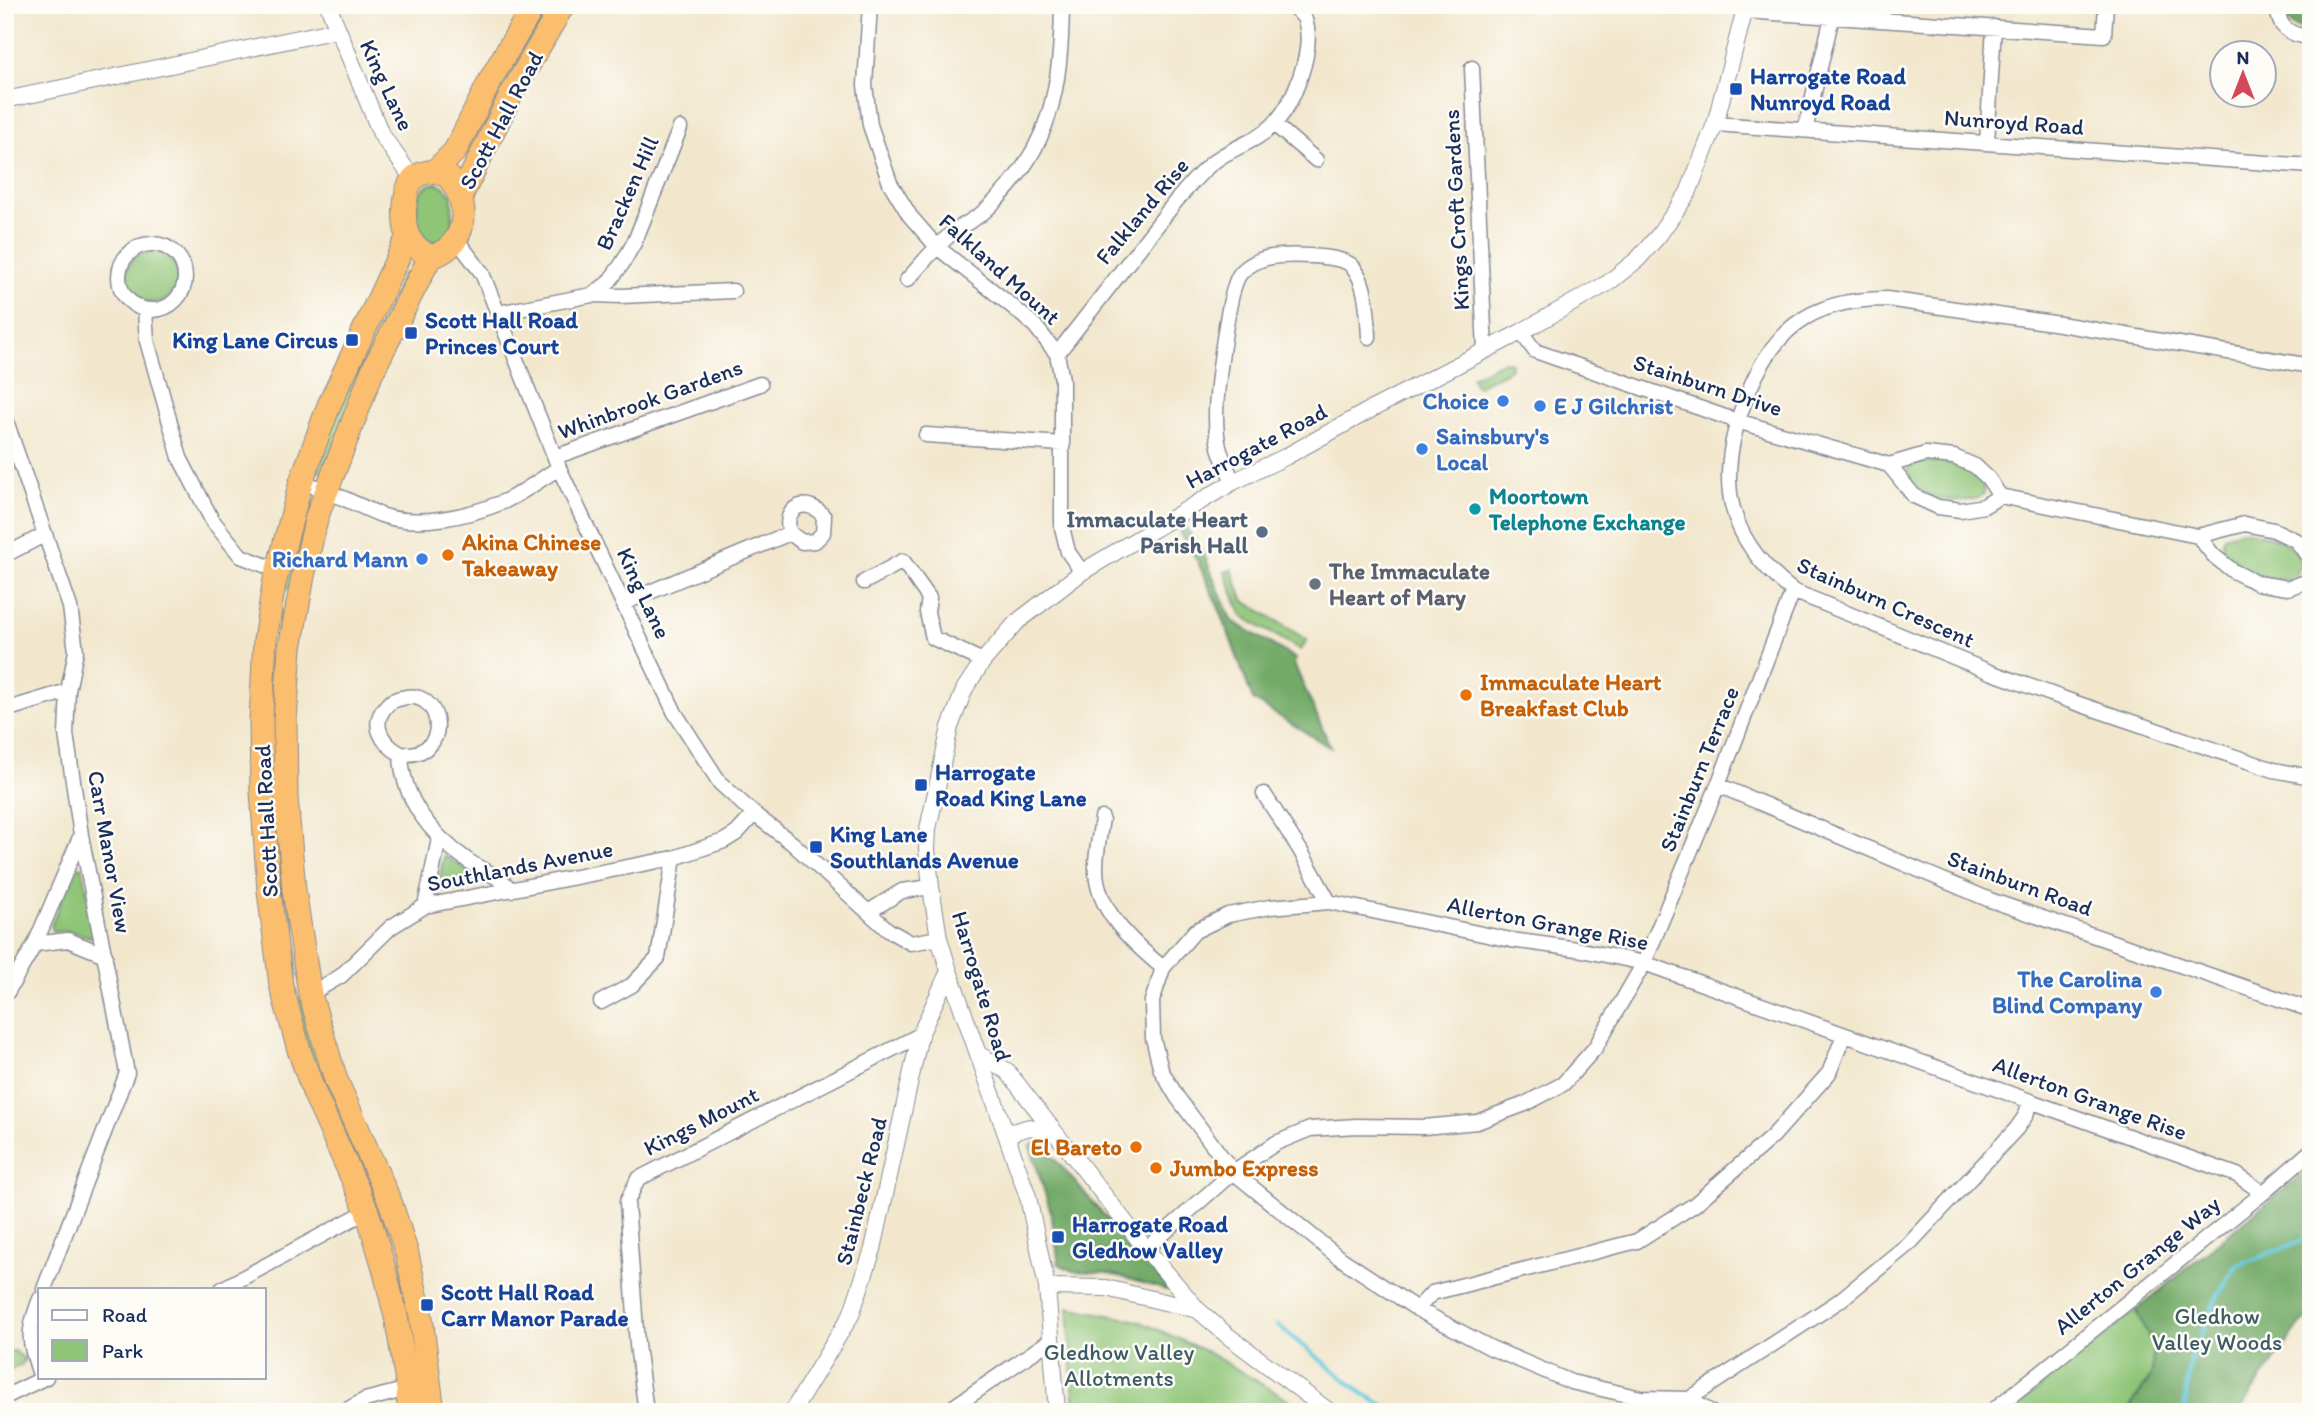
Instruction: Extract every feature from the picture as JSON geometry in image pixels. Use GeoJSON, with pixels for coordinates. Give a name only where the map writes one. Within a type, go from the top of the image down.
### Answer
{"type":"FeatureCollection","features":[{"type":"Feature","properties":{"kind":"highway","name":"Scott Hall Road"},"geometry":{"type":"LineString","coordinates":[[435,171],[455,150],[493,75],[534,5]]}},
{"type":"Feature","properties":{"kind":"highway","name":"Scott Hall Road"},"geometry":{"type":"LineString","coordinates":[[460,198],[512,93],[563,5]]}},
{"type":"Feature","properties":{"kind":"highway"},"geometry":{"type":"LineString","coordinates":[[435,171],[449,177],[460,198],[461,223],[457,240],[441,254],[430,257],[416,247],[408,236],[404,213],[406,194],[413,179],[423,173],[435,171]]}},
{"type":"Feature","properties":{"kind":"highway","name":"Scott Hall Road"},"geometry":{"type":"LineString","coordinates":[[408,236],[329,405],[301,482],[277,570],[265,640],[261,720],[262,792],[281,985],[315,1095],[367,1212],[385,1270],[397,1321],[408,1401]]}},
{"type":"Feature","properties":{"kind":"highway","name":"Scott Hall Road"},"geometry":{"type":"LineString","coordinates":[[430,257],[372,372],[326,489],[303,576],[290,648],[285,720],[286,797],[294,890],[310,994],[337,1080],[391,1204],[407,1254],[421,1317],[433,1412]]}},
{"type":"Feature","properties":{"kind":"street","name":"King Lane"},"geometry":{"type":"LineString","coordinates":[[327,5],[381,134],[413,179]]}},
{"type":"Feature","properties":{"kind":"street","name":"Falkland Mount"},"geometry":{"type":"LineString","coordinates":[[870,5],[865,85],[870,125],[890,183],[910,216],[937,247],[1013,307],[1035,327],[1057,354],[1062,379],[1062,527],[1068,552],[1082,572]]}},
{"type":"Feature","properties":{"kind":"street"},"geometry":{"type":"LineString","coordinates":[[907,280],[954,231],[985,211],[1011,184],[1032,156],[1056,92],[1062,54],[1062,5]]}},
{"type":"Feature","properties":{"kind":"street","name":"Falkland Rise"},"geometry":{"type":"LineString","coordinates":[[1057,354],[1197,177],[1221,156],[1253,141],[1275,124],[1300,82],[1308,39],[1305,21],[1300,12],[1290,5]]}},
{"type":"Feature","properties":{"kind":"street"},"geometry":{"type":"LineString","coordinates":[[1746,8],[1832,17],[2104,34],[2106,5]]}},
{"type":"Feature","properties":{"kind":"street"},"geometry":{"type":"LineString","coordinates":[[2278,5],[2277,13],[2283,27],[2295,34],[2311,37]]}},
{"type":"Feature","properties":{"kind":"street","name":"Harrogate Road"},"geometry":{"type":"LineString","coordinates":[[1057,1412],[1047,1287],[1028,1197],[949,971],[939,938],[931,887],[928,829],[950,727],[965,688],[983,661],[1017,622],[1082,572],[1233,482],[1521,332],[1608,283],[1638,259],[1659,235],[1688,193],[1715,124],[1746,8]]}},
{"type":"Feature","properties":{"kind":"street"},"geometry":{"type":"LineString","coordinates":[[1805,130],[1832,17]]}},
{"type":"Feature","properties":{"kind":"street"},"geometry":{"type":"LineString","coordinates":[[1987,143],[1994,27]]}},
{"type":"Feature","properties":{"kind":"street"},"geometry":{"type":"LineString","coordinates":[[5,100],[337,30]]}},
{"type":"Feature","properties":{"kind":"street","name":"Kings Croft Gardens"},"geometry":{"type":"LineString","coordinates":[[1472,68],[1485,351]]}},
{"type":"Feature","properties":{"kind":"street"},"geometry":{"type":"LineString","coordinates":[[1275,124],[1316,160]]}},
{"type":"Feature","properties":{"kind":"street","name":"Nunroyd Road"},"geometry":{"type":"LineString","coordinates":[[1715,124],[2311,166]]}},
{"type":"Feature","properties":{"kind":"street","name":"Bracken Hill"},"geometry":{"type":"LineString","coordinates":[[592,295],[608,284],[635,240],[680,128]]}},
{"type":"Feature","properties":{"kind":"street","name":"King Lane"},"geometry":{"type":"LineString","coordinates":[[457,240],[482,273],[557,463],[675,713],[720,783],[754,814],[792,842],[888,930],[911,943],[939,938]]}},
{"type":"Feature","properties":{"kind":"street"},"geometry":{"type":"LineString","coordinates":[[148,244],[167,247],[179,257],[185,274],[183,290],[173,303],[162,309],[145,310],[133,305],[123,294],[118,277],[121,263],[131,251],[148,244]]}},
{"type":"Feature","properties":{"kind":"street"},"geometry":{"type":"LineString","coordinates":[[1233,482],[1219,447],[1216,416],[1233,288],[1240,274],[1254,263],[1272,257],[1338,259],[1350,265],[1358,275],[1366,300],[1369,337]]}},
{"type":"Feature","properties":{"kind":"street"},"geometry":{"type":"LineString","coordinates":[[498,313],[592,295],[733,291]]}},
{"type":"Feature","properties":{"kind":"street","name":"Stainburn Crescent"},"geometry":{"type":"LineString","coordinates":[[2311,366],[2060,324],[1886,299],[1861,299],[1832,305],[1805,317],[1774,342],[1753,379],[1738,421],[1731,443],[1728,482],[1739,527],[1755,555],[1773,575],[1793,591],[1990,672],[2064,699],[2274,771],[2311,777]]}},
{"type":"Feature","properties":{"kind":"street"},"geometry":{"type":"LineString","coordinates":[[145,310],[147,341],[180,458],[212,520],[241,556],[277,570]]}},
{"type":"Feature","properties":{"kind":"street","name":"Stainburn Drive"},"geometry":{"type":"LineString","coordinates":[[1521,332],[1535,351],[1738,421],[1889,465]]}},
{"type":"Feature","properties":{"kind":"street","name":"Whinbrook Gardens"},"geometry":{"type":"LineString","coordinates":[[301,482],[326,489],[384,516],[441,520],[504,501],[557,463],[760,384]]}},
{"type":"Feature","properties":{"kind":"street","name":"Carr Manor View"},"geometry":{"type":"LineString","coordinates":[[5,418],[70,607],[76,651],[68,691],[66,734],[81,835],[127,1073],[44,1288]]}},
{"type":"Feature","properties":{"kind":"street"},"geometry":{"type":"LineString","coordinates":[[926,435],[1063,443]]}},
{"type":"Feature","properties":{"kind":"street"},"geometry":{"type":"LineString","coordinates":[[2000,496],[1988,478],[1975,466],[1954,457],[1926,454],[1889,465],[1914,496],[1938,507],[1961,510],[1984,506],[2000,496],[2198,536],[2245,523],[2274,530],[2297,541],[2311,561]]}},
{"type":"Feature","properties":{"kind":"street"},"geometry":{"type":"LineString","coordinates":[[624,603],[790,533]]}},
{"type":"Feature","properties":{"kind":"street"},"geometry":{"type":"LineString","coordinates":[[5,555],[44,535]]}},
{"type":"Feature","properties":{"kind":"street"},"geometry":{"type":"LineString","coordinates":[[2198,536],[2214,556],[2233,571],[2256,583],[2288,588],[2311,580]]}},
{"type":"Feature","properties":{"kind":"street"},"geometry":{"type":"LineString","coordinates":[[864,582],[903,561],[929,598],[927,612],[933,638],[983,661]]}},
{"type":"Feature","properties":{"kind":"street","name":"Stainburn Terrace"},"geometry":{"type":"LineString","coordinates":[[1146,1248],[1233,1172],[1276,1143],[1310,1129],[1356,1126],[1424,1127],[1476,1122],[1525,1104],[1563,1084],[1595,1048],[1644,963],[1718,785],[1793,591]]}},
{"type":"Feature","properties":{"kind":"street"},"geometry":{"type":"LineString","coordinates":[[5,709],[68,691]]}},
{"type":"Feature","properties":{"kind":"street"},"geometry":{"type":"LineString","coordinates":[[407,696],[417,698],[432,708],[438,728],[433,741],[426,749],[412,755],[401,754],[388,747],[382,739],[380,717],[394,700],[407,696]]}},
{"type":"Feature","properties":{"kind":"street"},"geometry":{"type":"LineString","coordinates":[[401,754],[404,784],[439,839],[469,862],[502,879],[511,890]]}},
{"type":"Feature","properties":{"kind":"street","name":"Stainburn Road"},"geometry":{"type":"LineString","coordinates":[[1718,785],[1990,900],[2311,1010]]}},
{"type":"Feature","properties":{"kind":"street"},"geometry":{"type":"LineString","coordinates":[[1264,794],[1329,902]]}},
{"type":"Feature","properties":{"kind":"street","name":"Southlands Avenue"},"geometry":{"type":"LineString","coordinates":[[310,994],[341,976],[391,927],[425,906],[674,858],[724,841],[737,833],[754,814]]}},
{"type":"Feature","properties":{"kind":"street"},"geometry":{"type":"LineString","coordinates":[[1102,818],[1095,869],[1101,896],[1133,943],[1163,968]]}},
{"type":"Feature","properties":{"kind":"street"},"geometry":{"type":"LineString","coordinates":[[5,996],[35,944],[81,835]]}},
{"type":"Feature","properties":{"kind":"street"},"geometry":{"type":"LineString","coordinates":[[425,906],[439,839]]}},
{"type":"Feature","properties":{"kind":"street"},"geometry":{"type":"LineString","coordinates":[[601,1002],[632,985],[658,958],[674,858]]}},
{"type":"Feature","properties":{"kind":"street"},"geometry":{"type":"LineString","coordinates":[[867,912],[902,891],[931,887]]}},
{"type":"Feature","properties":{"kind":"street","name":"Allerton Grange Rise"},"geometry":{"type":"LineString","coordinates":[[1689,1399],[1640,1398],[1571,1382],[1491,1348],[1417,1309],[1337,1256],[1233,1172],[1177,1097],[1161,1070],[1153,1038],[1152,1000],[1163,968],[1195,931],[1228,915],[1270,907],[1329,902],[1511,940],[1577,949],[1644,963],[2237,1175],[2263,1193]]}},
{"type":"Feature","properties":{"kind":"street"},"geometry":{"type":"LineString","coordinates":[[35,944],[68,940],[105,955]]}},
{"type":"Feature","properties":{"kind":"street","name":"Stainbeck Road"},"geometry":{"type":"LineString","coordinates":[[792,1412],[851,1315],[873,1249],[920,1035],[949,971]]}},
{"type":"Feature","properties":{"kind":"street","name":"Kings Mount"},"geometry":{"type":"LineString","coordinates":[[646,1412],[637,1345],[627,1202],[638,1179],[920,1035]]}},
{"type":"Feature","properties":{"kind":"street"},"geometry":{"type":"LineString","coordinates":[[1417,1309],[1432,1293],[1637,1241],[1694,1205],[1773,1136],[1829,1073],[1844,1035]]}},
{"type":"Feature","properties":{"kind":"street"},"geometry":{"type":"LineString","coordinates":[[978,1054],[1007,1071],[1198,1310],[1228,1336],[1330,1412]]}},
{"type":"Feature","properties":{"kind":"street"},"geometry":{"type":"LineString","coordinates":[[1711,1412],[1689,1399],[1839,1301],[1911,1242],[2017,1128],[2030,1101]]}},
{"type":"Feature","properties":{"kind":"street"},"geometry":{"type":"LineString","coordinates":[[1006,1134],[1030,1127],[1054,1132]]}},
{"type":"Feature","properties":{"kind":"street","name":"Allerton Grange Way"},"geometry":{"type":"LineString","coordinates":[[1991,1412],[2263,1193],[2311,1151]]}},
{"type":"Feature","properties":{"kind":"street"},"geometry":{"type":"LineString","coordinates":[[224,1288],[367,1212]]}},
{"type":"Feature","properties":{"kind":"street"},"geometry":{"type":"LineString","coordinates":[[1047,1287],[1107,1288],[1198,1310]]}},
{"type":"Feature","properties":{"kind":"street"},"geometry":{"type":"LineString","coordinates":[[38,1304],[30,1326],[30,1344],[38,1366]]}},
{"type":"Feature","properties":{"kind":"street"},"geometry":{"type":"LineString","coordinates":[[946,1412],[1051,1340]]}},
{"type":"Feature","properties":{"kind":"street"},"geometry":{"type":"LineString","coordinates":[[5,1396],[40,1378]]}},
{"type":"Feature","properties":{"kind":"street"},"geometry":{"type":"LineString","coordinates":[[343,1412],[365,1400],[408,1401]]}},
{"type":"Feature","properties":{"kind":"green space"},"geometry":{"type":"Polygon","coordinates":[[[543,5],[553,5],[472,154],[465,149],[543,5]]]}},
{"type":"Feature","properties":{"kind":"green space"},"geometry":{"type":"Polygon","coordinates":[[[2287,5],[2311,5],[2311,30],[2300,28],[2288,21],[2287,5]]]}},
{"type":"Feature","properties":{"kind":"green space"},"geometry":{"type":"Polygon","coordinates":[[[436,183],[452,194],[453,232],[434,242],[421,232],[416,212],[421,193],[427,186],[436,183]]]}},
{"type":"Feature","properties":{"kind":"green space"},"geometry":{"type":"Polygon","coordinates":[[[152,251],[171,258],[178,277],[171,296],[152,303],[133,296],[126,277],[133,258],[152,251]]]}},
{"type":"Feature","properties":{"kind":"green space"},"geometry":{"type":"Polygon","coordinates":[[[403,273],[410,277],[322,472],[317,472],[332,425],[403,273]]]}},
{"type":"Feature","properties":{"kind":"green space"},"geometry":{"type":"Polygon","coordinates":[[[1504,361],[1511,363],[1509,370],[1478,386],[1475,385],[1472,377],[1504,361]]]}},
{"type":"Feature","properties":{"kind":"green space"},"geometry":{"type":"Polygon","coordinates":[[[1937,461],[1956,465],[1973,474],[1982,483],[1984,494],[1963,501],[1948,500],[1921,491],[1912,484],[1907,476],[1909,466],[1937,461]]]}},
{"type":"Feature","properties":{"kind":"green space"},"geometry":{"type":"Polygon","coordinates":[[[308,496],[314,497],[290,589],[284,589],[308,496]]]}},
{"type":"Feature","properties":{"kind":"green space"},"geometry":{"type":"Polygon","coordinates":[[[1186,528],[1205,557],[1231,620],[1296,659],[1294,664],[1331,748],[1253,700],[1221,613],[1198,562],[1179,532],[1186,528]]]}},
{"type":"Feature","properties":{"kind":"green space"},"geometry":{"type":"Polygon","coordinates":[[[2243,530],[2277,539],[2292,549],[2301,563],[2297,574],[2285,580],[2274,579],[2247,571],[2235,564],[2226,556],[2222,546],[2224,536],[2243,530]]]}},
{"type":"Feature","properties":{"kind":"green space"},"geometry":{"type":"Polygon","coordinates":[[[1232,569],[1243,600],[1307,640],[1301,650],[1242,616],[1225,572],[1232,569]]]}},
{"type":"Feature","properties":{"kind":"green space"},"geometry":{"type":"Polygon","coordinates":[[[280,611],[285,611],[297,976],[293,980],[273,854],[270,679],[280,611]]]}},
{"type":"Feature","properties":{"kind":"green space"},"geometry":{"type":"Polygon","coordinates":[[[444,855],[471,873],[488,879],[487,882],[437,890],[444,855]]]}},
{"type":"Feature","properties":{"kind":"green space"},"geometry":{"type":"Polygon","coordinates":[[[75,866],[83,867],[95,935],[90,937],[69,931],[53,932],[51,925],[75,866]]]}},
{"type":"Feature","properties":{"kind":"green space"},"geometry":{"type":"Polygon","coordinates":[[[301,1000],[369,1172],[396,1253],[393,1256],[390,1256],[318,1079],[295,1001],[301,1000]]]}},
{"type":"Feature","properties":{"kind":"green space"},"geometry":{"type":"Polygon","coordinates":[[[1039,1141],[1168,1289],[1108,1273],[1073,1271],[1059,1264],[1051,1212],[1030,1146],[1039,1141]]]}},
{"type":"Feature","properties":{"kind":"green space","name":"Gledhow Valley Woods"},"geometry":{"type":"Polygon","coordinates":[[[2311,1167],[2311,1315],[2300,1325],[2238,1412],[2127,1412],[2152,1375],[2153,1346],[2136,1310],[2311,1167]]]}},
{"type":"Feature","properties":{"kind":"green space","name":"Gledhow Valley Allotments"},"geometry":{"type":"Polygon","coordinates":[[[1068,1307],[1139,1321],[1207,1352],[1310,1412],[1075,1412],[1068,1307]]]}},
{"type":"Feature","properties":{"kind":"green space"},"geometry":{"type":"Polygon","coordinates":[[[2136,1310],[2153,1346],[2152,1375],[2127,1412],[2010,1412],[2136,1310]]]}},
{"type":"Feature","properties":{"kind":"green space"},"geometry":{"type":"Polygon","coordinates":[[[14,1351],[25,1359],[20,1366],[5,1372],[5,1358],[9,1352],[14,1351]]]}},
{"type":"Feature","properties":{"kind":"waterway"},"geometry":{"type":"LineString","coordinates":[[2184,1412],[2190,1360],[2218,1295],[2236,1266],[2304,1240],[2311,1218]]}},
{"type":"Feature","properties":{"kind":"waterway"},"geometry":{"type":"LineString","coordinates":[[1277,1325],[1362,1393],[1395,1412]]}},
{"type":"Feature","properties":{"kind":"place","name":"Harrogate Road Nunroyd Road"},"geometry":{"type":"Point","coordinates":[1736,89]}},
{"type":"Feature","properties":{"kind":"place","name":"Scott Hall Road Princes Court"},"geometry":{"type":"Point","coordinates":[411,333]}},
{"type":"Feature","properties":{"kind":"place","name":"King Lane Circus"},"geometry":{"type":"Point","coordinates":[352,340]}},
{"type":"Feature","properties":{"kind":"place","name":"Choice"},"geometry":{"type":"Point","coordinates":[1503,401]}},
{"type":"Feature","properties":{"kind":"place","name":"E J Gilchrist"},"geometry":{"type":"Point","coordinates":[1540,406]}},
{"type":"Feature","properties":{"kind":"place","name":"Sainsbury's Local"},"geometry":{"type":"Point","coordinates":[1422,449]}},
{"type":"Feature","properties":{"kind":"place","name":"Moortown Telephone Exchange"},"geometry":{"type":"Point","coordinates":[1475,509]}},
{"type":"Feature","properties":{"kind":"place","name":"Immaculate Heart Parish Hall"},"geometry":{"type":"Point","coordinates":[1262,532]}},
{"type":"Feature","properties":{"kind":"place","name":"Akina Chinese Takeaway"},"geometry":{"type":"Point","coordinates":[448,555]}},
{"type":"Feature","properties":{"kind":"place","name":"Richard Mann"},"geometry":{"type":"Point","coordinates":[422,559]}},
{"type":"Feature","properties":{"kind":"place","name":"The Immaculate Heart of Mary"},"geometry":{"type":"Point","coordinates":[1315,584]}},
{"type":"Feature","properties":{"kind":"place","name":"Immaculate Heart Breakfast Club"},"geometry":{"type":"Point","coordinates":[1466,695]}},
{"type":"Feature","properties":{"kind":"place","name":"Harrogate Road King Lane"},"geometry":{"type":"Point","coordinates":[921,785]}},
{"type":"Feature","properties":{"kind":"place","name":"King Lane Southlands Avenue"},"geometry":{"type":"Point","coordinates":[816,847]}},
{"type":"Feature","properties":{"kind":"place","name":"The Carolina Blind Company"},"geometry":{"type":"Point","coordinates":[2156,992]}},
{"type":"Feature","properties":{"kind":"place","name":"El Bareto"},"geometry":{"type":"Point","coordinates":[1136,1147]}},
{"type":"Feature","properties":{"kind":"place","name":"Jumbo Express"},"geometry":{"type":"Point","coordinates":[1156,1168]}},
{"type":"Feature","properties":{"kind":"place","name":"Harrogate Road Gledhow Valley"},"geometry":{"type":"Point","coordinates":[1058,1237]}},
{"type":"Feature","properties":{"kind":"place","name":"Scott Hall Road Carr Manor Parade"},"geometry":{"type":"Point","coordinates":[427,1305]}}]}
